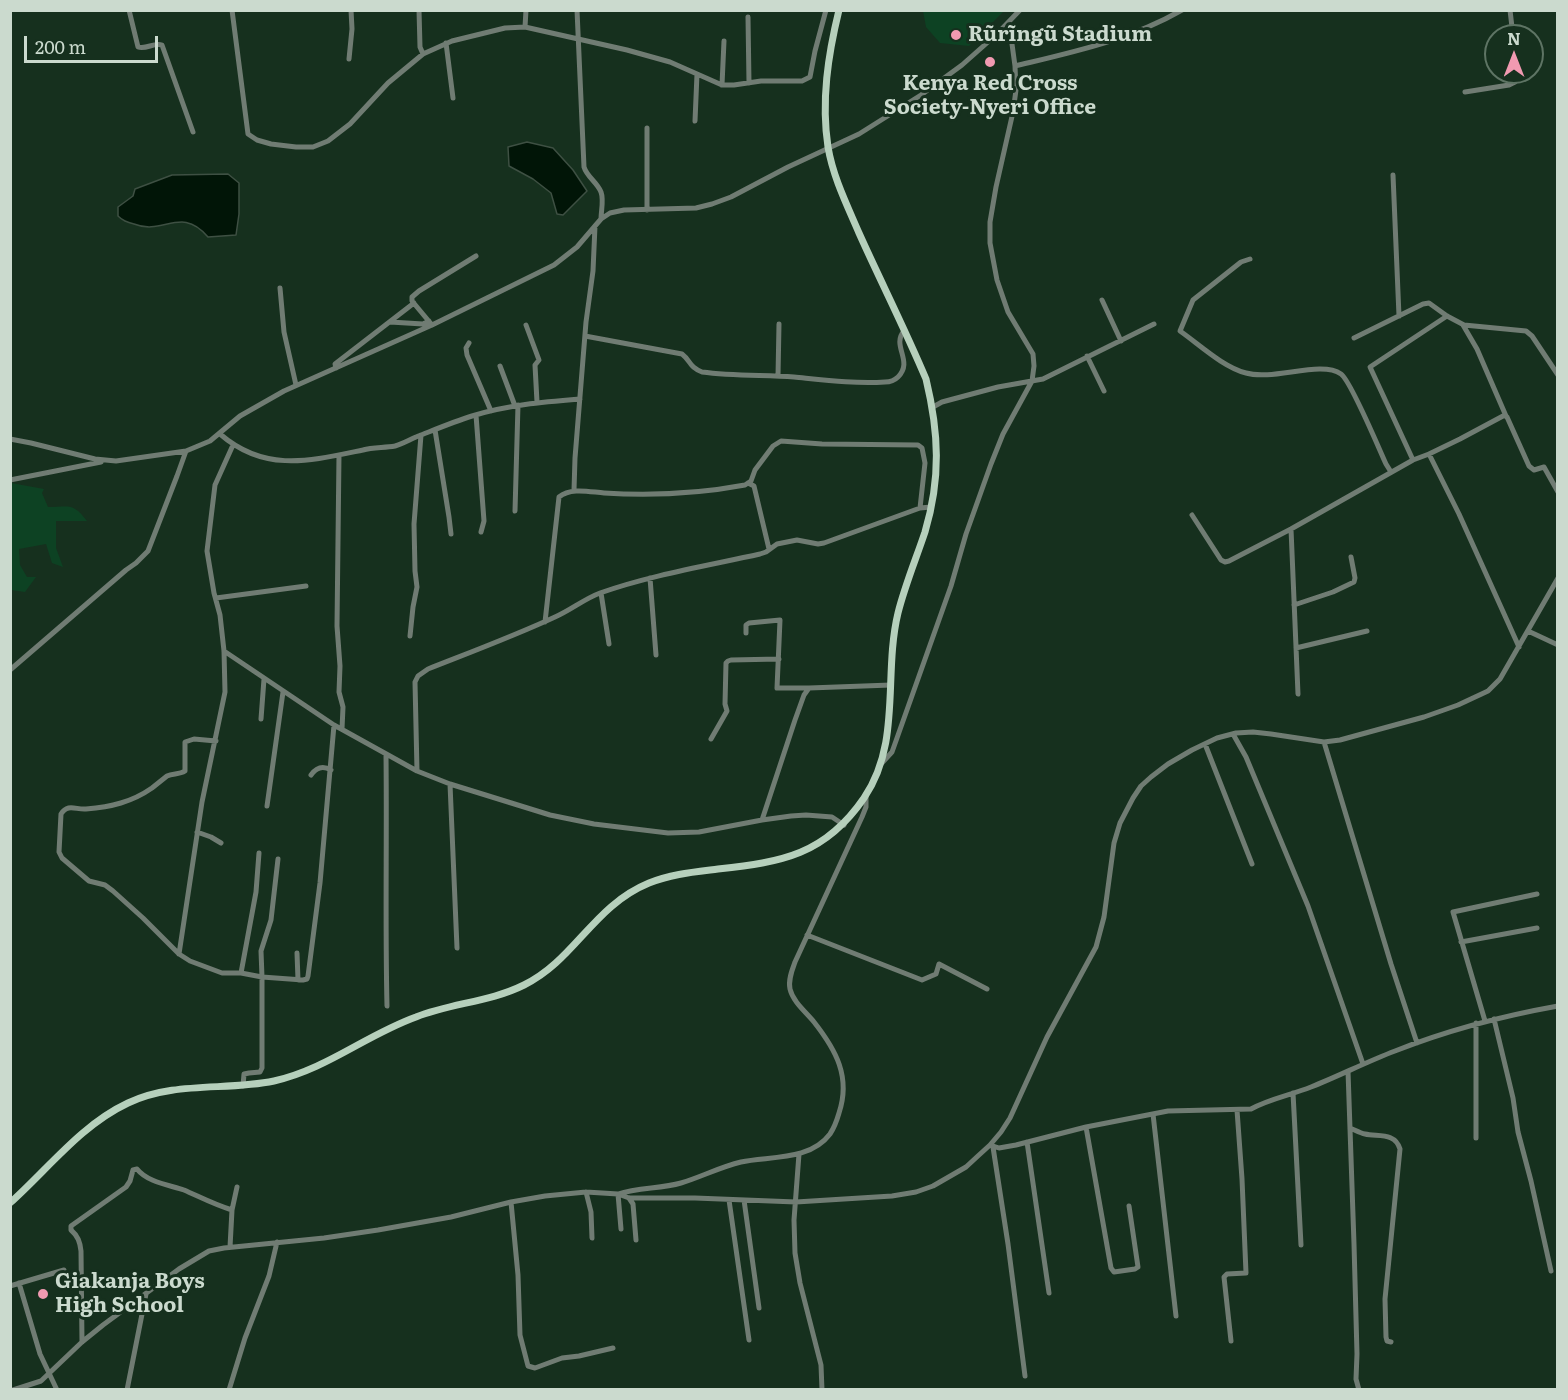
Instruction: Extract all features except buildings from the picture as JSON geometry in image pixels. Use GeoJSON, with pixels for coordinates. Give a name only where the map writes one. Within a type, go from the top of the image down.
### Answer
{"type":"FeatureCollection","features":[{"type":"Feature","properties":{"kind":"main road"},"geometry":{"type":"LineString","coordinates":[[10,1203],[62,1152],[100,1119],[128,1103],[142,1097],[176,1090],[243,1086],[304,1072],[417,1016],[522,986],[541,976],[557,963],[607,909],[639,887],[675,875],[767,863],[788,858],[822,842],[843,825],[866,795],[881,764],[888,737],[892,651],[897,619],[931,507],[937,472],[936,435],[933,407],[926,379],[848,208],[836,178],[828,148],[825,95],[831,45],[839,10]]}},
{"type":"Feature","properties":{"kind":"street"},"geometry":{"type":"LineString","coordinates":[[129,10],[138,47],[162,45],[193,132]]}},
{"type":"Feature","properties":{"kind":"street"},"geometry":{"type":"LineString","coordinates":[[232,10],[248,134],[257,140],[271,144],[296,147],[313,147],[328,141],[350,124],[388,83],[423,54],[446,43],[505,28],[525,27],[662,59],[722,85],[802,81],[810,77],[826,10]]}},
{"type":"Feature","properties":{"kind":"street"},"geometry":{"type":"LineString","coordinates":[[350,59],[351,10]]}},
{"type":"Feature","properties":{"kind":"street"},"geometry":{"type":"LineString","coordinates":[[419,10],[420,47],[423,54]]}},
{"type":"Feature","properties":{"kind":"street"},"geometry":{"type":"LineString","coordinates":[[525,27],[526,10]]}},
{"type":"Feature","properties":{"kind":"street"},"geometry":{"type":"LineString","coordinates":[[577,10],[584,167],[586,174],[601,192],[601,219]]}},
{"type":"Feature","properties":{"kind":"street"},"geometry":{"type":"LineString","coordinates":[[10,480],[106,461],[129,460],[186,451],[210,441],[240,416],[296,385],[336,369],[554,265],[577,247],[601,219],[610,213],[712,204],[731,197],[859,134],[921,95],[962,65],[1020,10]]}},
{"type":"Feature","properties":{"kind":"street"},"geometry":{"type":"LineString","coordinates":[[1015,66],[1130,36],[1182,10]]}},
{"type":"Feature","properties":{"kind":"street"},"geometry":{"type":"LineString","coordinates":[[748,17],[749,83]]}},
{"type":"Feature","properties":{"kind":"street"},"geometry":{"type":"LineString","coordinates":[[881,764],[892,752],[951,586],[973,512],[991,464],[1003,434],[1032,381],[1033,354],[1008,312],[997,280],[990,243],[994,195],[1015,98],[1015,66],[1009,22]]}},
{"type":"Feature","properties":{"kind":"street"},"geometry":{"type":"LineString","coordinates":[[722,85],[724,41]]}},
{"type":"Feature","properties":{"kind":"street"},"geometry":{"type":"LineString","coordinates":[[446,43],[453,99]]}},
{"type":"Feature","properties":{"kind":"street"},"geometry":{"type":"LineString","coordinates":[[695,121],[697,74]]}},
{"type":"Feature","properties":{"kind":"street"},"geometry":{"type":"LineString","coordinates":[[1466,92],[1511,84]]}},
{"type":"Feature","properties":{"kind":"street"},"geometry":{"type":"LineString","coordinates":[[647,128],[647,210]]}},
{"type":"Feature","properties":{"kind":"street"},"geometry":{"type":"LineString","coordinates":[[1394,175],[1399,315]]}},
{"type":"Feature","properties":{"kind":"street"},"geometry":{"type":"LineString","coordinates":[[574,490],[595,226]]}},
{"type":"Feature","properties":{"kind":"street"},"geometry":{"type":"LineString","coordinates":[[431,323],[412,301],[412,297],[477,256]]}},
{"type":"Feature","properties":{"kind":"street"},"geometry":{"type":"LineString","coordinates":[[1250,259],[1241,262],[1193,300],[1180,331],[1230,366],[1245,373],[1269,375],[1322,368],[1333,369],[1342,374],[1391,472]]}},
{"type":"Feature","properties":{"kind":"street"},"geometry":{"type":"LineString","coordinates":[[280,288],[284,332],[296,385]]}},
{"type":"Feature","properties":{"kind":"street"},"geometry":{"type":"LineString","coordinates":[[1102,300],[1121,340]]}},
{"type":"Feature","properties":{"kind":"street"},"geometry":{"type":"LineString","coordinates":[[336,369],[335,364],[414,303]]}},
{"type":"Feature","properties":{"kind":"street"},"geometry":{"type":"LineString","coordinates":[[1353,338],[1399,315],[1431,303],[1447,316],[1464,325],[1526,331],[1532,336],[1557,375]]}},
{"type":"Feature","properties":{"kind":"street"},"geometry":{"type":"LineString","coordinates":[[1413,460],[1370,367],[1447,316]]}},
{"type":"Feature","properties":{"kind":"street"},"geometry":{"type":"LineString","coordinates":[[390,322],[431,323]]}},
{"type":"Feature","properties":{"kind":"street"},"geometry":{"type":"LineString","coordinates":[[778,376],[779,324]]}},
{"type":"Feature","properties":{"kind":"street"},"geometry":{"type":"LineString","coordinates":[[933,407],[942,402],[998,387],[1043,379],[1154,324]]}},
{"type":"Feature","properties":{"kind":"street"},"geometry":{"type":"LineString","coordinates":[[526,325],[539,360],[536,365],[537,402]]}},
{"type":"Feature","properties":{"kind":"street"},"geometry":{"type":"LineString","coordinates":[[1464,325],[1529,466],[1534,470],[1544,467],[1557,492]]}},
{"type":"Feature","properties":{"kind":"street"},"geometry":{"type":"LineString","coordinates":[[585,336],[682,354],[687,357],[691,366],[702,372],[880,382],[894,380],[902,373],[904,360],[899,342],[904,331]]}},
{"type":"Feature","properties":{"kind":"street"},"geometry":{"type":"LineString","coordinates":[[469,344],[466,348],[467,355],[491,411]]}},
{"type":"Feature","properties":{"kind":"street"},"geometry":{"type":"LineString","coordinates":[[1087,356],[1104,390]]}},
{"type":"Feature","properties":{"kind":"street"},"geometry":{"type":"LineString","coordinates":[[500,366],[517,406],[515,511]]}},
{"type":"Feature","properties":{"kind":"street"},"geometry":{"type":"LineString","coordinates":[[220,434],[233,445],[255,456],[291,461],[395,446],[491,411],[537,402],[580,399]]}},
{"type":"Feature","properties":{"kind":"street"},"geometry":{"type":"LineString","coordinates":[[476,415],[484,520],[481,532]]}},
{"type":"Feature","properties":{"kind":"street"},"geometry":{"type":"LineString","coordinates":[[1192,515],[1221,560],[1225,562],[1291,529],[1413,460],[1460,439],[1499,417],[1506,416]]}},
{"type":"Feature","properties":{"kind":"street"},"geometry":{"type":"LineString","coordinates":[[435,430],[451,534]]}},
{"type":"Feature","properties":{"kind":"street"},"geometry":{"type":"LineString","coordinates":[[410,636],[417,588],[414,524],[421,435]]}},
{"type":"Feature","properties":{"kind":"street"},"geometry":{"type":"LineString","coordinates":[[10,440],[106,461]]}},
{"type":"Feature","properties":{"kind":"street"},"geometry":{"type":"LineString","coordinates":[[544,622],[559,497],[574,490],[665,495],[727,488],[751,481],[755,470],[773,447],[782,441],[918,445],[922,448],[925,463],[920,508]]}},
{"type":"Feature","properties":{"kind":"street"},"geometry":{"type":"LineString","coordinates":[[179,954],[197,832],[225,692],[220,615],[207,541],[213,515],[215,485],[233,445]]}},
{"type":"Feature","properties":{"kind":"street"},"geometry":{"type":"LineString","coordinates":[[10,670],[148,551],[186,451]]}},
{"type":"Feature","properties":{"kind":"street"},"geometry":{"type":"LineString","coordinates":[[1429,454],[1519,646]]}},
{"type":"Feature","properties":{"kind":"street"},"geometry":{"type":"LineString","coordinates":[[339,455],[337,626],[339,692],[343,707],[342,729]]}},
{"type":"Feature","properties":{"kind":"street"},"geometry":{"type":"LineString","coordinates":[[748,483],[754,486],[769,549]]}},
{"type":"Feature","properties":{"kind":"street"},"geometry":{"type":"LineString","coordinates":[[417,771],[414,688],[418,676],[428,669],[544,622],[601,592],[650,578],[760,554],[777,544],[797,540],[824,543],[920,508],[931,507]]}},
{"type":"Feature","properties":{"kind":"street"},"geometry":{"type":"LineString","coordinates":[[1291,529],[1298,694]]}},
{"type":"Feature","properties":{"kind":"street"},"geometry":{"type":"LineString","coordinates":[[1294,605],[1333,592],[1354,582],[1351,556]]}},
{"type":"Feature","properties":{"kind":"street"},"geometry":{"type":"LineString","coordinates":[[650,578],[656,656]]}},
{"type":"Feature","properties":{"kind":"street"},"geometry":{"type":"LineString","coordinates":[[13,1389],[41,1381],[82,1342],[197,1257],[209,1251],[230,1246],[324,1238],[378,1230],[451,1217],[511,1202],[586,1192],[618,1194],[629,1198],[796,1202],[892,1196],[916,1192],[933,1186],[966,1167],[991,1146],[1010,1118],[1047,1037],[1096,947],[1104,917],[1114,843],[1120,823],[1141,786],[1168,764],[1217,738],[1253,732],[1340,741],[1424,717],[1471,700],[1488,691],[1500,679],[1557,578]]}},
{"type":"Feature","properties":{"kind":"street"},"geometry":{"type":"LineString","coordinates":[[216,598],[306,586]]}},
{"type":"Feature","properties":{"kind":"street"},"geometry":{"type":"LineString","coordinates":[[601,592],[609,644]]}},
{"type":"Feature","properties":{"kind":"street"},"geometry":{"type":"LineString","coordinates":[[746,633],[746,625],[749,623],[780,620],[777,688],[891,685]]}},
{"type":"Feature","properties":{"kind":"street"},"geometry":{"type":"LineString","coordinates":[[1296,648],[1367,631]]}},
{"type":"Feature","properties":{"kind":"street"},"geometry":{"type":"LineString","coordinates":[[1528,631],[1557,645]]}},
{"type":"Feature","properties":{"kind":"street"},"geometry":{"type":"LineString","coordinates":[[224,651],[334,725],[417,771],[450,784],[550,815],[643,831],[687,833],[791,816],[832,817],[843,825]]}},
{"type":"Feature","properties":{"kind":"street"},"geometry":{"type":"LineString","coordinates":[[711,739],[727,711],[725,704],[726,663],[731,660],[778,659]]}},
{"type":"Feature","properties":{"kind":"street"},"geometry":{"type":"LineString","coordinates":[[261,720],[264,679]]}},
{"type":"Feature","properties":{"kind":"street"},"geometry":{"type":"LineString","coordinates":[[762,820],[795,720],[809,688]]}},
{"type":"Feature","properties":{"kind":"street"},"geometry":{"type":"LineString","coordinates":[[267,806],[284,692]]}},
{"type":"Feature","properties":{"kind":"street"},"geometry":{"type":"LineString","coordinates":[[216,741],[194,739],[185,742],[184,771],[170,774],[132,800],[105,808],[80,810],[68,807],[64,809],[61,814],[59,852],[62,858],[89,881],[105,885],[113,891],[179,954],[216,972],[305,980],[308,976],[320,884],[334,725]]}},
{"type":"Feature","properties":{"kind":"street"},"geometry":{"type":"LineString","coordinates":[[1233,734],[1246,758],[1308,906],[1364,1064]]}},
{"type":"Feature","properties":{"kind":"street"},"geometry":{"type":"LineString","coordinates":[[1324,741],[1390,964],[1417,1043]]}},
{"type":"Feature","properties":{"kind":"street"},"geometry":{"type":"LineString","coordinates":[[1205,744],[1252,864]]}},
{"type":"Feature","properties":{"kind":"street"},"geometry":{"type":"LineString","coordinates":[[386,755],[387,1006]]}},
{"type":"Feature","properties":{"kind":"street"},"geometry":{"type":"LineString","coordinates":[[310,776],[318,768],[331,770]]}},
{"type":"Feature","properties":{"kind":"street"},"geometry":{"type":"LineString","coordinates":[[450,784],[457,948]]}},
{"type":"Feature","properties":{"kind":"street"},"geometry":{"type":"LineString","coordinates":[[618,1194],[629,1190],[680,1183],[741,1162],[799,1154],[820,1144],[830,1134],[840,1111],[844,1084],[841,1067],[815,1023],[795,1000],[790,989],[790,978],[807,935],[862,817],[866,807],[866,795]]}},
{"type":"Feature","properties":{"kind":"street"},"geometry":{"type":"LineString","coordinates":[[197,832],[221,843]]}},
{"type":"Feature","properties":{"kind":"street"},"geometry":{"type":"LineString","coordinates":[[241,974],[256,892],[259,853]]}},
{"type":"Feature","properties":{"kind":"street"},"geometry":{"type":"LineString","coordinates":[[243,1086],[244,1074],[260,1072],[262,1068],[261,951],[271,920],[278,859]]}},
{"type":"Feature","properties":{"kind":"street"},"geometry":{"type":"LineString","coordinates":[[1485,1021],[1453,912],[1537,894]]}},
{"type":"Feature","properties":{"kind":"street"},"geometry":{"type":"LineString","coordinates":[[1461,942],[1537,928]]}},
{"type":"Feature","properties":{"kind":"street"},"geometry":{"type":"LineString","coordinates":[[807,935],[922,980],[936,974],[939,964],[987,989]]}},
{"type":"Feature","properties":{"kind":"street"},"geometry":{"type":"LineString","coordinates":[[297,953],[298,980]]}},
{"type":"Feature","properties":{"kind":"street"},"geometry":{"type":"LineString","coordinates":[[991,1146],[999,1148],[1086,1127],[1168,1111],[1251,1109],[1417,1043],[1476,1023],[1557,1006]]}},
{"type":"Feature","properties":{"kind":"street"},"geometry":{"type":"LineString","coordinates":[[1494,1019],[1551,1271]]}},
{"type":"Feature","properties":{"kind":"street"},"geometry":{"type":"LineString","coordinates":[[1476,1023],[1476,1138]]}},
{"type":"Feature","properties":{"kind":"street"},"geometry":{"type":"LineString","coordinates":[[1348,1071],[1356,1379],[1359,1389]]}},
{"type":"Feature","properties":{"kind":"street"},"geometry":{"type":"LineString","coordinates":[[1293,1093],[1301,1245]]}},
{"type":"Feature","properties":{"kind":"street"},"geometry":{"type":"LineString","coordinates":[[1231,1341],[1224,1277],[1227,1274],[1246,1273],[1237,1110]]}},
{"type":"Feature","properties":{"kind":"street"},"geometry":{"type":"LineString","coordinates":[[1153,1114],[1176,1316]]}},
{"type":"Feature","properties":{"kind":"street"},"geometry":{"type":"LineString","coordinates":[[1086,1127],[1111,1268],[1114,1272],[1138,1267],[1129,1206]]}},
{"type":"Feature","properties":{"kind":"street"},"geometry":{"type":"LineString","coordinates":[[1350,1128],[1363,1134],[1393,1138],[1398,1142],[1400,1149],[1385,1299],[1386,1337],[1387,1341],[1391,1342]]}},
{"type":"Feature","properties":{"kind":"street"},"geometry":{"type":"LineString","coordinates":[[1027,1142],[1049,1293]]}},
{"type":"Feature","properties":{"kind":"street"},"geometry":{"type":"LineString","coordinates":[[991,1146],[1008,1244],[1025,1376]]}},
{"type":"Feature","properties":{"kind":"street"},"geometry":{"type":"LineString","coordinates":[[799,1154],[794,1220],[795,1253],[800,1283],[821,1365],[822,1389]]}},
{"type":"Feature","properties":{"kind":"street"},"geometry":{"type":"LineString","coordinates":[[82,1342],[81,1251],[80,1243],[76,1234],[71,1230],[71,1226],[126,1187],[133,1170],[137,1169],[139,1173],[157,1181],[232,1210]]}},
{"type":"Feature","properties":{"kind":"street"},"geometry":{"type":"LineString","coordinates":[[230,1246],[232,1210],[237,1187]]}},
{"type":"Feature","properties":{"kind":"street"},"geometry":{"type":"LineString","coordinates":[[586,1192],[591,1212],[592,1238]]}},
{"type":"Feature","properties":{"kind":"street"},"geometry":{"type":"LineString","coordinates":[[618,1194],[621,1229]]}},
{"type":"Feature","properties":{"kind":"street"},"geometry":{"type":"LineString","coordinates":[[629,1198],[633,1204],[636,1240]]}},
{"type":"Feature","properties":{"kind":"street"},"geometry":{"type":"LineString","coordinates":[[729,1200],[749,1340]]}},
{"type":"Feature","properties":{"kind":"street"},"geometry":{"type":"LineString","coordinates":[[744,1200],[759,1308]]}},
{"type":"Feature","properties":{"kind":"street"},"geometry":{"type":"LineString","coordinates":[[511,1202],[518,1275],[520,1335],[528,1366],[535,1368],[562,1358],[613,1348]]}},
{"type":"Feature","properties":{"kind":"street"},"geometry":{"type":"LineString","coordinates":[[230,1389],[245,1338],[269,1276],[277,1242]]}},
{"type":"Feature","properties":{"kind":"street"},"geometry":{"type":"LineString","coordinates":[[10,1286],[64,1270]]}},
{"type":"Feature","properties":{"kind":"street"},"geometry":{"type":"LineString","coordinates":[[19,1283],[40,1354],[57,1389]]}},
{"type":"Feature","properties":{"kind":"street"},"geometry":{"type":"LineString","coordinates":[[127,1389],[146,1294]]}},
{"type":"Feature","properties":{"kind":"green space","name":"Rũrĩngũ Stadium"},"geometry":{"type":"Polygon","coordinates":[[[923,10],[1004,11],[969,46],[940,43],[926,27],[923,10]]]}},
{"type":"Feature","properties":{"kind":"green space"},"geometry":{"type":"Polygon","coordinates":[[[11,483],[44,489],[42,493],[48,507],[74,508],[87,521],[56,521],[56,548],[63,567],[52,563],[46,544],[19,549],[20,565],[27,577],[36,577],[25,592],[11,590],[11,483]]]}},
{"type":"Feature","properties":{"kind":"shaded area"},"geometry":{"type":"Polygon","coordinates":[[[527,142],[553,148],[573,170],[587,191],[563,215],[557,214],[551,193],[533,179],[509,166],[508,147],[527,142]]]}},
{"type":"Feature","properties":{"kind":"shaded area"},"geometry":{"type":"Polygon","coordinates":[[[228,174],[239,183],[236,235],[208,237],[189,223],[181,222],[145,227],[127,222],[118,216],[118,207],[133,196],[135,189],[172,175],[228,174]]]}},
{"type":"Feature","properties":{"kind":"place","name":"Rũrĩngũ Stadium"},"geometry":{"type":"Point","coordinates":[956,35]}},
{"type":"Feature","properties":{"kind":"place","name":"Kenya Red Cross Society-Nyeri Office"},"geometry":{"type":"Point","coordinates":[990,62]}},
{"type":"Feature","properties":{"kind":"place","name":"Giakanja Boys High School"},"geometry":{"type":"Point","coordinates":[43,1294]}}]}
